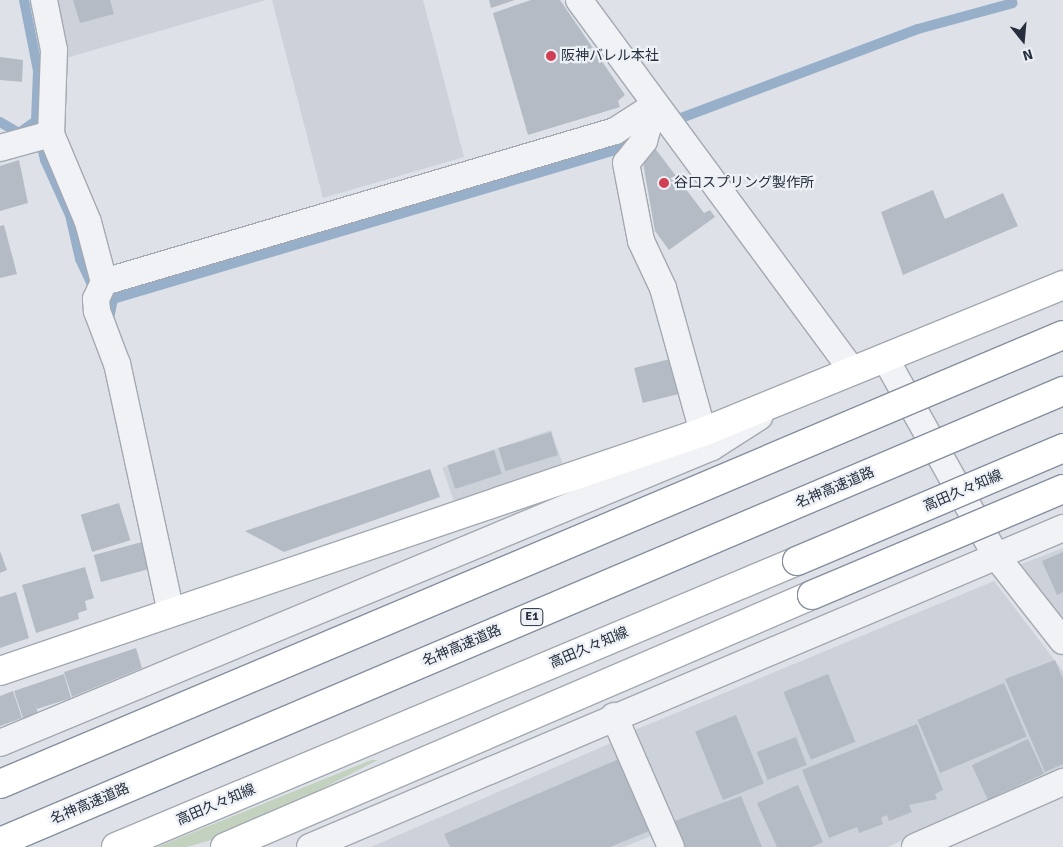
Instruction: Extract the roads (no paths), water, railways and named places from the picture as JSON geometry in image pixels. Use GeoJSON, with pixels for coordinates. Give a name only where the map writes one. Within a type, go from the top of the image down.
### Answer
{"type":"FeatureCollection","features":[{"type":"Feature","properties":{"kind":"main road"},"geometry":{"type":"LineString","coordinates":[[0,671],[703,432],[1063,285]]}},
{"type":"Feature","properties":{"kind":"main road"},"geometry":{"type":"LineString","coordinates":[[0,784],[1063,336]]}},
{"type":"Feature","properties":{"kind":"main road","name":"名神高速道路"},"geometry":{"type":"LineString","coordinates":[[0,842],[1063,391]]}},
{"type":"Feature","properties":{"kind":"main road","name":"高田久々知線"},"geometry":{"type":"LineString","coordinates":[[116,847],[1063,448]]}},
{"type":"Feature","properties":{"kind":"main road"},"geometry":{"type":"LineString","coordinates":[[226,847],[1063,489]]}},
{"type":"Feature","properties":{"kind":"street"},"geometry":{"type":"LineString","coordinates":[[44,0],[54,50],[42,136],[88,222],[104,282],[96,299],[97,311],[118,364],[171,613]]}},
{"type":"Feature","properties":{"kind":"street"},"geometry":{"type":"LineString","coordinates":[[578,0],[654,106],[853,372]]}},
{"type":"Feature","properties":{"kind":"street"},"geometry":{"type":"LineString","coordinates":[[104,282],[615,131],[654,106]]}},
{"type":"Feature","properties":{"kind":"street"},"geometry":{"type":"LineString","coordinates":[[654,106],[644,141],[626,163],[641,241],[663,288],[703,432]]}},
{"type":"Feature","properties":{"kind":"street"},"geometry":{"type":"LineString","coordinates":[[0,148],[42,136]]}},
{"type":"Feature","properties":{"kind":"street"},"geometry":{"type":"LineString","coordinates":[[885,358],[996,556],[1063,642]]}},
{"type":"Feature","properties":{"kind":"street"},"geometry":{"type":"LineString","coordinates":[[0,743],[712,447],[797,392]]}},
{"type":"Feature","properties":{"kind":"street"},"geometry":{"type":"LineString","coordinates":[[310,847],[614,716],[1063,528]]}},
{"type":"Feature","properties":{"kind":"street"},"geometry":{"type":"LineString","coordinates":[[614,716],[671,847]]}},
{"type":"Feature","properties":{"kind":"street"},"geometry":{"type":"LineString","coordinates":[[915,847],[1063,782]]}},
{"type":"Feature","properties":{"kind":"waterway"},"geometry":{"type":"LineString","coordinates":[[24,0],[38,71],[36,121],[45,160],[70,215],[80,259],[96,293]]}},
{"type":"Feature","properties":{"kind":"waterway"},"geometry":{"type":"LineString","coordinates":[[681,118],[918,29],[1013,3]]}},
{"type":"Feature","properties":{"kind":"waterway"},"geometry":{"type":"LineString","coordinates":[[0,122],[19,133],[36,121]]}},
{"type":"Feature","properties":{"kind":"waterway"},"geometry":{"type":"LineString","coordinates":[[110,314],[113,299],[615,150],[625,143]]}},
{"type":"Feature","properties":{"kind":"place","name":"阪神バレル本社"},"geometry":{"type":"Point","coordinates":[551,56]}},
{"type":"Feature","properties":{"kind":"place","name":"谷口スプリング製作所"},"geometry":{"type":"Point","coordinates":[664,183]}}]}
